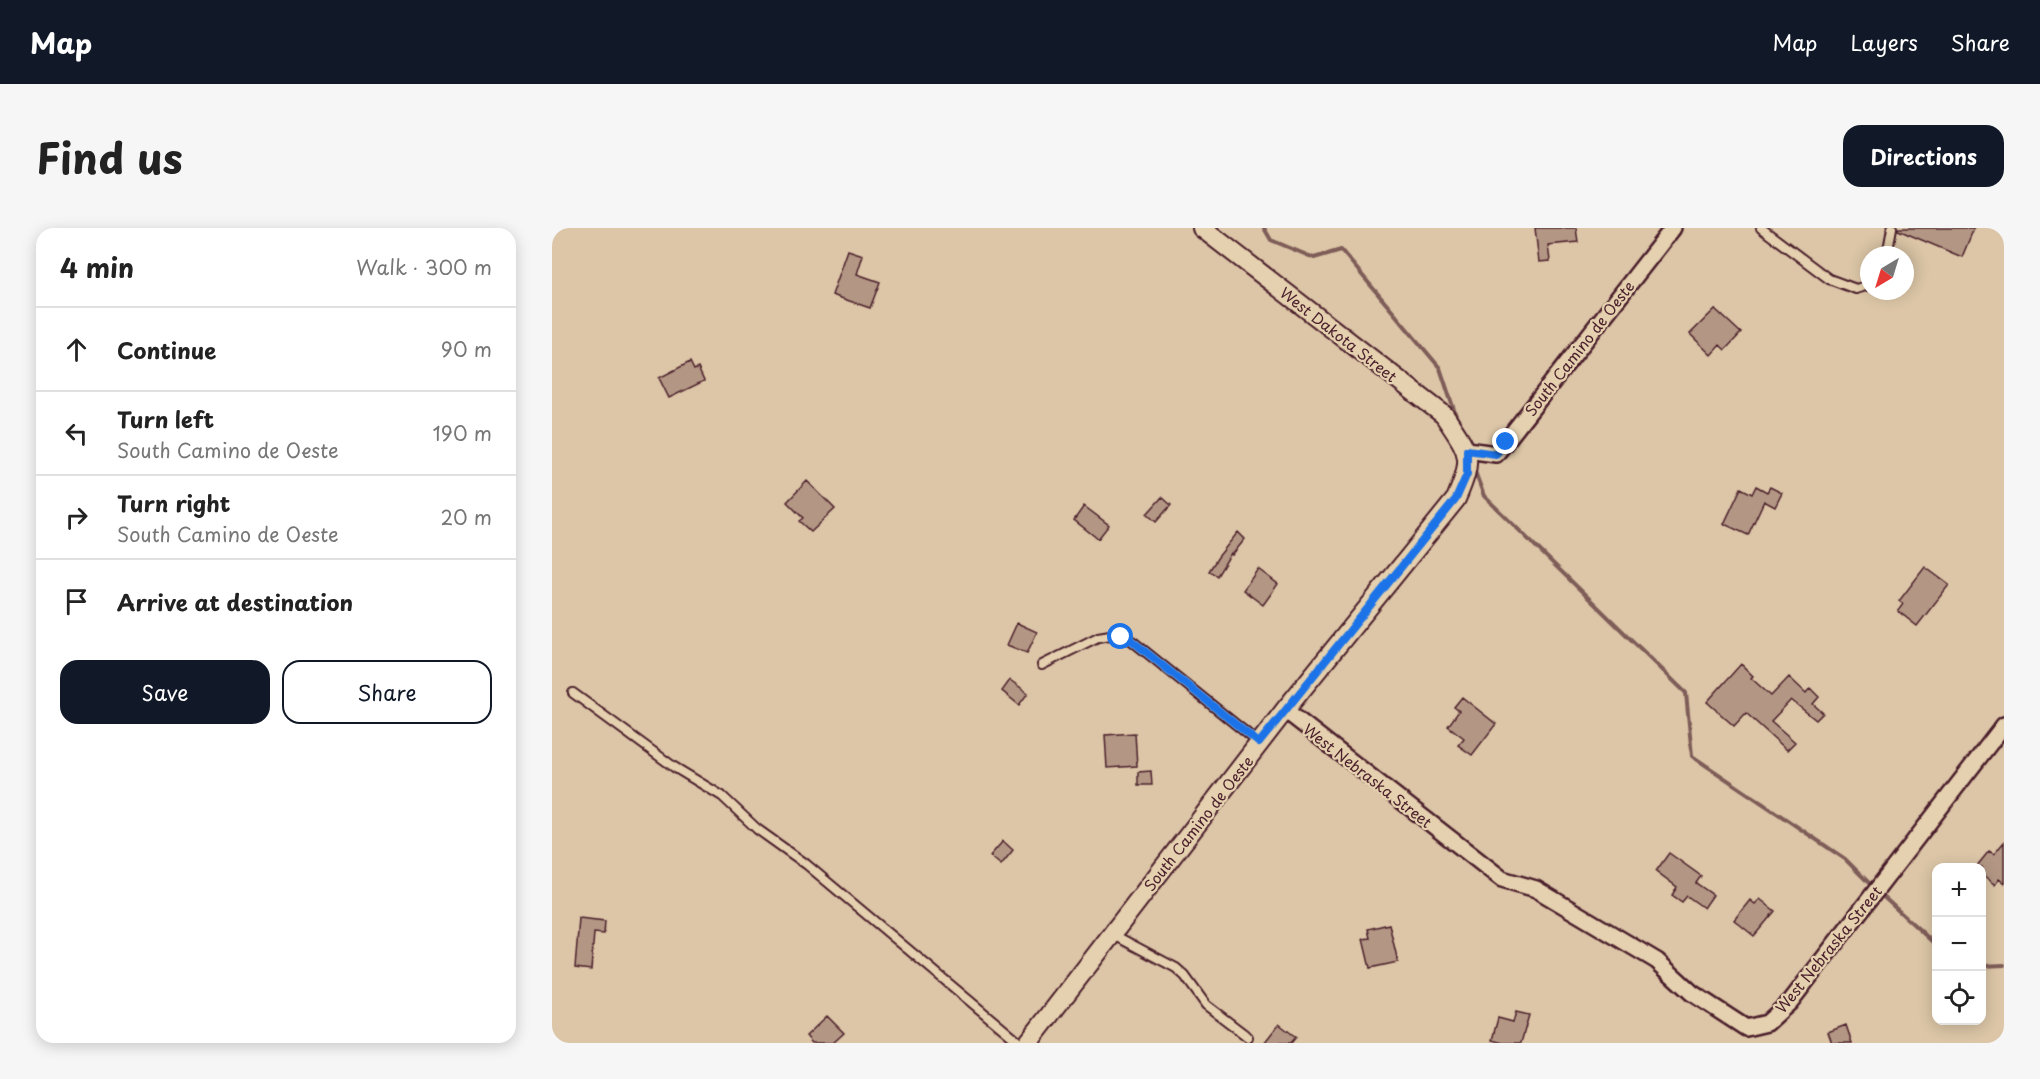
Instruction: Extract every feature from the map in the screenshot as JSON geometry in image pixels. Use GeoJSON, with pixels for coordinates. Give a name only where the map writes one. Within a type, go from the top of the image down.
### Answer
{"type":"FeatureCollection","features":[{"type":"Feature","properties":{"kind":"street","name":"West Dakota Street"},"geometry":{"type":"LineString","coordinates":[[1202,228],[1444,415],[1467,450]]}},
{"type":"Feature","properties":{"kind":"street","name":"South Camino de Oeste"},"geometry":{"type":"LineString","coordinates":[[1028,1043],[1259,743],[1456,499],[1467,474],[1467,450],[1496,454],[1673,228]]}},
{"type":"Feature","properties":{"kind":"street","name":"West Nebraska Street"},"geometry":{"type":"LineString","coordinates":[[1285,710],[1502,879],[1536,888],[1658,961],[1692,993],[1746,1029],[1767,1023],[1790,1002],[2004,724]]}},
{"type":"Feature","properties":{"kind":"lane"},"geometry":{"type":"LineString","coordinates":[[1761,228],[1829,279],[1856,289],[1860,288]]}},
{"type":"Feature","properties":{"kind":"lane"},"geometry":{"type":"LineString","coordinates":[[1889,246],[1892,228]]}},
{"type":"Feature","properties":{"kind":"lane"},"geometry":{"type":"LineString","coordinates":[[1042,664],[1098,637],[1110,635],[1131,640],[1259,743]]}},
{"type":"Feature","properties":{"kind":"lane"},"geometry":{"type":"LineString","coordinates":[[573,693],[674,767],[722,796],[757,829],[806,864],[1020,1043]]}},
{"type":"Feature","properties":{"kind":"lane"},"geometry":{"type":"LineString","coordinates":[[1112,934],[1176,968],[1185,976],[1206,1005],[1248,1037]]}},
{"type":"Feature","properties":{"kind":"building"},"geometry":{"type":"Polygon","coordinates":[[[1535,228],[1576,228],[1578,242],[1548,245],[1550,261],[1539,262],[1535,228]]]}},
{"type":"Feature","properties":{"kind":"building"},"geometry":{"type":"Polygon","coordinates":[[[1898,228],[1974,228],[1962,257],[1898,230],[1898,228]]]}},
{"type":"Feature","properties":{"kind":"building"},"geometry":{"type":"Polygon","coordinates":[[[848,250],[863,255],[857,274],[880,282],[870,308],[832,295],[848,250]]]}},
{"type":"Feature","properties":{"kind":"building"},"geometry":{"type":"Polygon","coordinates":[[[1715,309],[1741,333],[1725,350],[1720,345],[1711,355],[1690,334],[1715,309]]]}},
{"type":"Feature","properties":{"kind":"building"},"geometry":{"type":"Polygon","coordinates":[[[690,362],[694,370],[698,368],[704,381],[669,398],[659,378],[690,362]]]}},
{"type":"Feature","properties":{"kind":"building"},"geometry":{"type":"Polygon","coordinates":[[[807,481],[835,509],[811,532],[799,521],[803,518],[787,502],[807,481]]]}},
{"type":"Feature","properties":{"kind":"building"},"geometry":{"type":"Polygon","coordinates":[[[1756,486],[1767,492],[1770,487],[1782,493],[1775,507],[1764,501],[1748,535],[1724,524],[1741,488],[1752,494],[1756,486]]]}},
{"type":"Feature","properties":{"kind":"building"},"geometry":{"type":"Polygon","coordinates":[[[1162,497],[1171,505],[1156,522],[1147,514],[1162,497]]]}},
{"type":"Feature","properties":{"kind":"building"},"geometry":{"type":"Polygon","coordinates":[[[1084,506],[1109,525],[1098,539],[1074,520],[1084,506]]]}},
{"type":"Feature","properties":{"kind":"building"},"geometry":{"type":"Polygon","coordinates":[[[1238,532],[1245,539],[1232,555],[1231,553],[1217,576],[1209,571],[1238,532]]]}},
{"type":"Feature","properties":{"kind":"building"},"geometry":{"type":"Polygon","coordinates":[[[1925,567],[1949,585],[1917,626],[1898,611],[1903,604],[1899,601],[1925,567]]]}},
{"type":"Feature","properties":{"kind":"building"},"geometry":{"type":"Polygon","coordinates":[[[1258,569],[1278,584],[1263,605],[1243,590],[1258,569]]]}},
{"type":"Feature","properties":{"kind":"building"},"geometry":{"type":"Polygon","coordinates":[[[1017,623],[1037,632],[1027,653],[1007,645],[1017,623]]]}},
{"type":"Feature","properties":{"kind":"building"},"geometry":{"type":"Polygon","coordinates":[[[1741,664],[1753,676],[1751,678],[1771,696],[1789,677],[1806,693],[1810,688],[1819,697],[1813,704],[1823,713],[1816,720],[1791,700],[1771,721],[1795,742],[1787,750],[1746,713],[1734,726],[1707,702],[1741,664]]]}},
{"type":"Feature","properties":{"kind":"building"},"geometry":{"type":"Polygon","coordinates":[[[1010,680],[1028,693],[1019,705],[1002,691],[1010,680]]]}},
{"type":"Feature","properties":{"kind":"building"},"geometry":{"type":"Polygon","coordinates":[[[1462,697],[1496,724],[1472,755],[1458,745],[1464,738],[1448,726],[1459,711],[1454,707],[1462,697]]]}},
{"type":"Feature","properties":{"kind":"building"},"geometry":{"type":"Polygon","coordinates":[[[1135,733],[1137,766],[1107,768],[1105,735],[1135,733]]]}},
{"type":"Feature","properties":{"kind":"building"},"geometry":{"type":"Polygon","coordinates":[[[1151,771],[1152,785],[1138,785],[1138,772],[1151,771]]]}},
{"type":"Feature","properties":{"kind":"building"},"geometry":{"type":"Polygon","coordinates":[[[1003,841],[1013,850],[1001,865],[990,856],[1003,841]]]}},
{"type":"Feature","properties":{"kind":"building"},"geometry":{"type":"Polygon","coordinates":[[[2004,842],[2004,883],[1999,879],[1995,885],[1986,877],[1986,863],[1979,863],[1989,851],[1994,854],[2004,842]]]}},
{"type":"Feature","properties":{"kind":"building"},"geometry":{"type":"Polygon","coordinates":[[[1669,853],[1701,876],[1696,883],[1713,895],[1704,908],[1687,896],[1682,902],[1672,895],[1677,887],[1656,871],[1669,853]]]}},
{"type":"Feature","properties":{"kind":"building"},"geometry":{"type":"Polygon","coordinates":[[[1760,899],[1775,911],[1754,936],[1734,920],[1750,900],[1755,904],[1760,899]]]}},
{"type":"Feature","properties":{"kind":"building"},"geometry":{"type":"Polygon","coordinates":[[[579,918],[605,921],[604,934],[594,933],[591,970],[575,968],[579,918]]]}},
{"type":"Feature","properties":{"kind":"building"},"geometry":{"type":"Polygon","coordinates":[[[1389,924],[1398,962],[1370,968],[1363,939],[1370,938],[1368,929],[1389,924]]]}},
{"type":"Feature","properties":{"kind":"building"},"geometry":{"type":"Polygon","coordinates":[[[1516,1012],[1529,1015],[1521,1043],[1503,1043],[1492,1040],[1498,1018],[1513,1022],[1516,1012]]]}},
{"type":"Feature","properties":{"kind":"building"},"geometry":{"type":"Polygon","coordinates":[[[827,1016],[844,1033],[833,1043],[812,1043],[806,1036],[827,1016]]]}},
{"type":"Feature","properties":{"kind":"building"},"geometry":{"type":"Polygon","coordinates":[[[1279,1024],[1296,1037],[1291,1043],[1264,1043],[1279,1024]]]}},
{"type":"Feature","properties":{"kind":"building"},"geometry":{"type":"Polygon","coordinates":[[[1846,1025],[1852,1043],[1832,1043],[1828,1032],[1846,1025]]]}},
{"type":"Feature","properties":{"kind":"waterway"},"geometry":{"type":"LineString","coordinates":[[1264,228],[1271,240],[1314,258],[1341,250],[1440,368],[1458,422]]}},
{"type":"Feature","properties":{"kind":"waterway"},"geometry":{"type":"LineString","coordinates":[[1474,469],[1484,496],[1686,693],[1692,756],[1845,859],[1873,887]]}},
{"type":"Feature","properties":{"kind":"waterway"},"geometry":{"type":"LineString","coordinates":[[1878,892],[1932,941]]}},
{"type":"Feature","properties":{"kind":"waterway"},"geometry":{"type":"LineString","coordinates":[[1986,966],[2004,965]]}},
{"type":"Feature","properties":{"kind":"route"},"geometry":{"type":"LineString","coordinates":[[1121,637],[1131,640],[1259,743],[1456,499],[1467,474],[1467,450],[1496,454],[1506,442]]}}]}
